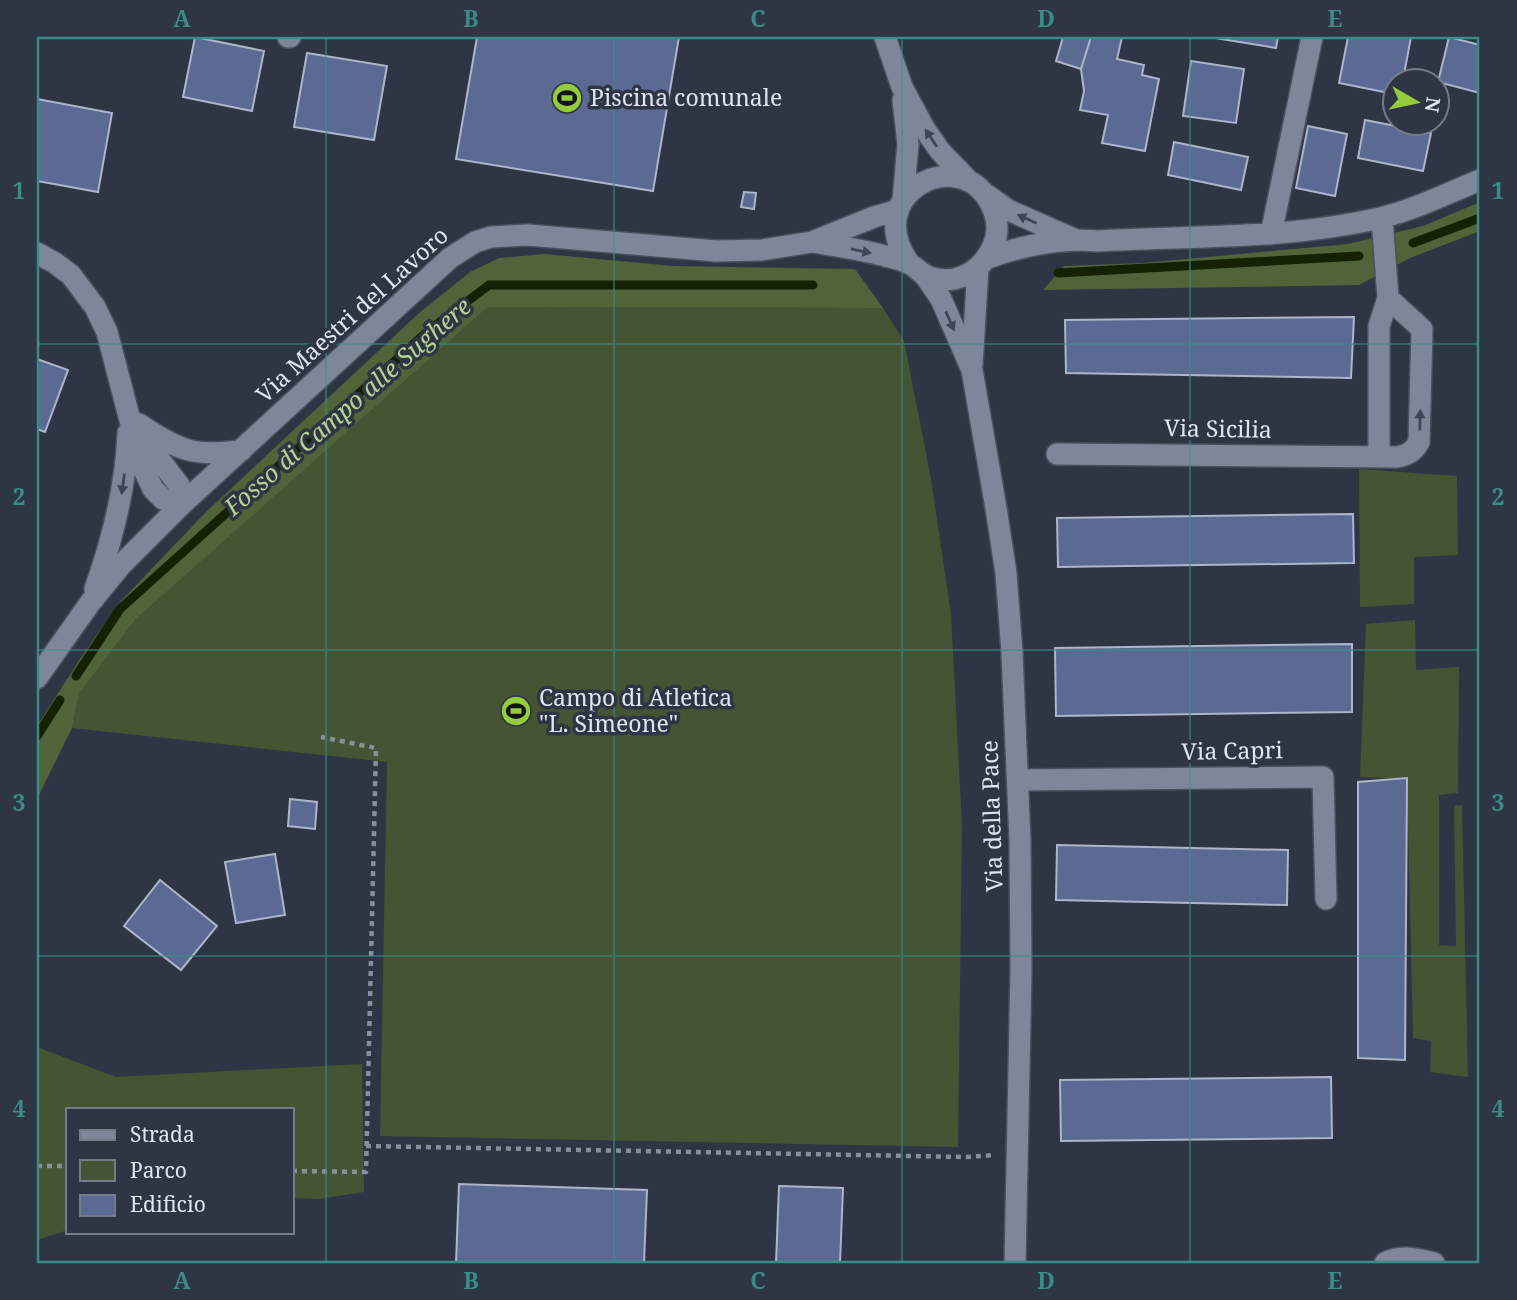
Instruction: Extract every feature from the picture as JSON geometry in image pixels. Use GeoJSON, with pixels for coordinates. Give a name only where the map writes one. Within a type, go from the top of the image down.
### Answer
{"type":"FeatureCollection","features":[{"type":"Feature","properties":{"kind":"street"},"geometry":{"type":"LineString","coordinates":[[885,37],[902,87],[924,128],[940,151],[993,207],[997,224],[995,242],[983,263]]}},
{"type":"Feature","properties":{"kind":"street"},"geometry":{"type":"LineString","coordinates":[[1270,234],[1312,37]]}},
{"type":"Feature","properties":{"kind":"street"},"geometry":{"type":"LineString","coordinates":[[902,87],[908,144],[895,224],[896,239],[901,252],[916,269],[937,279],[966,276],[983,263],[1030,245],[1076,239],[1097,241],[1270,234],[1382,218],[1480,180]]}},
{"type":"Feature","properties":{"kind":"street"},"geometry":{"type":"LineString","coordinates":[[900,205],[910,191],[922,182],[937,177],[954,177],[976,187],[1008,210],[1076,239]]}},
{"type":"Feature","properties":{"kind":"street","name":"Via Maestri del Lavoro"},"geometry":{"type":"LineString","coordinates":[[37,678],[90,603],[121,565],[181,505],[450,258],[478,241],[491,237],[528,236],[716,251],[762,250],[812,242],[900,205]]}},
{"type":"Feature","properties":{"kind":"street"},"geometry":{"type":"LineString","coordinates":[[1379,457],[1379,326],[1388,298],[1382,218]]}},
{"type":"Feature","properties":{"kind":"street","name":"Via Maestri del Lavoro"},"geometry":{"type":"LineString","coordinates":[[812,242],[862,250],[916,269]]}},
{"type":"Feature","properties":{"kind":"street"},"geometry":{"type":"LineString","coordinates":[[37,253],[71,275],[95,307],[107,331],[137,447],[153,489],[163,499],[181,505]]}},
{"type":"Feature","properties":{"kind":"street","name":"Via della Pace"},"geometry":{"type":"LineString","coordinates":[[972,370],[983,263]]}},
{"type":"Feature","properties":{"kind":"street","name":"Via della Pace"},"geometry":{"type":"LineString","coordinates":[[916,269],[941,299],[972,370],[1006,573],[1020,841],[1021,970],[1015,1263]]}},
{"type":"Feature","properties":{"kind":"street","name":"Via Sicilia"},"geometry":{"type":"LineString","coordinates":[[1057,454],[1407,455],[1415,450],[1419,442],[1422,329],[1388,298]]}},
{"type":"Feature","properties":{"kind":"street"},"geometry":{"type":"LineString","coordinates":[[129,416],[170,444],[185,450],[219,454],[242,450]]}},
{"type":"Feature","properties":{"kind":"street"},"geometry":{"type":"LineString","coordinates":[[90,603],[119,512],[129,416]]}},
{"type":"Feature","properties":{"kind":"street","name":"Via Capri"},"geometry":{"type":"LineString","coordinates":[[1018,780],[1323,776],[1326,899]]}},
{"type":"Feature","properties":{"kind":"street"},"geometry":{"type":"LineString","coordinates":[[1385,1263],[1407,1257],[1434,1263]]}},
{"type":"Feature","properties":{"kind":"path"},"geometry":{"type":"LineString","coordinates":[[294,1171],[366,1172],[376,748],[321,737]]}},
{"type":"Feature","properties":{"kind":"path"},"geometry":{"type":"LineString","coordinates":[[366,1146],[966,1157],[1017,1154]]}},
{"type":"Feature","properties":{"kind":"path"},"geometry":{"type":"LineString","coordinates":[[37,1166],[66,1166]]}},
{"type":"Feature","properties":{"kind":"green space"},"geometry":{"type":"Polygon","coordinates":[[[1480,202],[1480,231],[1410,258],[1359,285],[1043,290],[1064,266],[1143,263],[1348,244],[1423,226],[1480,202]]]}},
{"type":"Feature","properties":{"kind":"green space"},"geometry":{"type":"Polygon","coordinates":[[[545,254],[673,266],[855,269],[883,308],[488,307],[136,619],[79,694],[72,728],[37,799],[37,726],[120,602],[207,511],[419,313],[470,272],[499,258],[545,254]]]}},
{"type":"Feature","properties":{"kind":"green space","name":"Campo di Atletica \"L. Simeone\""},"geometry":{"type":"Polygon","coordinates":[[[488,307],[883,308],[904,341],[931,479],[951,614],[962,826],[958,1147],[380,1136],[387,762],[72,728],[79,694],[136,619],[488,307]]]}},
{"type":"Feature","properties":{"kind":"green space"},"geometry":{"type":"Polygon","coordinates":[[[1359,469],[1457,476],[1458,555],[1414,557],[1414,604],[1360,607],[1359,469]]]}},
{"type":"Feature","properties":{"kind":"green space"},"geometry":{"type":"Polygon","coordinates":[[[1415,620],[1416,670],[1459,667],[1458,793],[1439,795],[1439,945],[1456,946],[1454,806],[1462,805],[1468,1077],[1430,1072],[1431,1041],[1413,1038],[1407,779],[1360,777],[1366,624],[1415,620]]]}},
{"type":"Feature","properties":{"kind":"green space"},"geometry":{"type":"Polygon","coordinates":[[[37,1047],[116,1077],[362,1064],[364,1192],[319,1199],[294,1198],[294,1108],[66,1108],[66,1231],[37,1240],[37,1047]]]}},
{"type":"Feature","properties":{"kind":"building"},"geometry":{"type":"Polygon","coordinates":[[[195,37],[264,51],[252,111],[183,97],[195,37]]]}},
{"type":"Feature","properties":{"kind":"building","name":"Piscina comunale"},"geometry":{"type":"Polygon","coordinates":[[[477,37],[679,37],[653,191],[456,159],[477,37]]]}},
{"type":"Feature","properties":{"kind":"building"},"geometry":{"type":"Polygon","coordinates":[[[1063,37],[1091,37],[1081,69],[1056,61],[1063,37]]]}},
{"type":"Feature","properties":{"kind":"building"},"geometry":{"type":"Polygon","coordinates":[[[1091,37],[1122,37],[1117,59],[1144,65],[1142,75],[1159,79],[1145,151],[1102,143],[1108,115],[1080,110],[1084,91],[1081,69],[1091,37]]]}},
{"type":"Feature","properties":{"kind":"building"},"geometry":{"type":"Polygon","coordinates":[[[1209,37],[1278,37],[1276,48],[1209,37]]]}},
{"type":"Feature","properties":{"kind":"building"},"geometry":{"type":"Polygon","coordinates":[[[1348,37],[1411,37],[1406,66],[1380,66],[1380,91],[1339,83],[1348,37]]]}},
{"type":"Feature","properties":{"kind":"building"},"geometry":{"type":"Polygon","coordinates":[[[1449,37],[1480,45],[1480,93],[1450,85],[1450,66],[1442,66],[1449,37]]]}},
{"type":"Feature","properties":{"kind":"building"},"geometry":{"type":"Polygon","coordinates":[[[307,53],[387,66],[374,140],[294,127],[307,53]]]}},
{"type":"Feature","properties":{"kind":"building"},"geometry":{"type":"Polygon","coordinates":[[[1191,61],[1244,69],[1236,123],[1183,116],[1191,61]]]}},
{"type":"Feature","properties":{"kind":"building"},"geometry":{"type":"Polygon","coordinates":[[[37,99],[112,113],[98,192],[37,181],[37,99]]]}},
{"type":"Feature","properties":{"kind":"building"},"geometry":{"type":"Polygon","coordinates":[[[1365,120],[1380,123],[1380,136],[1430,136],[1423,171],[1358,158],[1365,120]]]}},
{"type":"Feature","properties":{"kind":"building"},"geometry":{"type":"Polygon","coordinates":[[[1308,126],[1347,134],[1335,196],[1296,188],[1308,126]]]}},
{"type":"Feature","properties":{"kind":"building"},"geometry":{"type":"Polygon","coordinates":[[[1174,142],[1248,157],[1241,190],[1168,175],[1174,142]]]}},
{"type":"Feature","properties":{"kind":"building"},"geometry":{"type":"Polygon","coordinates":[[[744,192],[756,193],[754,209],[741,207],[744,192]]]}},
{"type":"Feature","properties":{"kind":"building"},"geometry":{"type":"Polygon","coordinates":[[[1354,317],[1351,378],[1066,373],[1065,320],[1354,317]]]}},
{"type":"Feature","properties":{"kind":"building"},"geometry":{"type":"Polygon","coordinates":[[[37,359],[68,370],[45,432],[37,429],[37,359]]]}},
{"type":"Feature","properties":{"kind":"building"},"geometry":{"type":"Polygon","coordinates":[[[1353,514],[1354,563],[1058,567],[1057,518],[1353,514]]]}},
{"type":"Feature","properties":{"kind":"building"},"geometry":{"type":"Polygon","coordinates":[[[1352,644],[1352,712],[1056,716],[1055,648],[1352,644]]]}},
{"type":"Feature","properties":{"kind":"building"},"geometry":{"type":"Polygon","coordinates":[[[1407,778],[1405,1060],[1358,1058],[1358,782],[1407,778]]]}},
{"type":"Feature","properties":{"kind":"building"},"geometry":{"type":"Polygon","coordinates":[[[290,799],[317,802],[315,829],[288,826],[290,799]]]}},
{"type":"Feature","properties":{"kind":"building"},"geometry":{"type":"Polygon","coordinates":[[[1057,845],[1288,850],[1287,905],[1056,900],[1057,845]]]}},
{"type":"Feature","properties":{"kind":"building"},"geometry":{"type":"Polygon","coordinates":[[[275,854],[285,915],[236,923],[225,862],[275,854]]]}},
{"type":"Feature","properties":{"kind":"building"},"geometry":{"type":"Polygon","coordinates":[[[160,880],[217,926],[181,970],[124,926],[160,880]]]}},
{"type":"Feature","properties":{"kind":"building"},"geometry":{"type":"Polygon","coordinates":[[[1331,1077],[1332,1138],[1061,1141],[1060,1080],[1331,1077]]]}},
{"type":"Feature","properties":{"kind":"building"},"geometry":{"type":"Polygon","coordinates":[[[459,1184],[647,1190],[644,1263],[456,1263],[459,1184]]]}},
{"type":"Feature","properties":{"kind":"building"},"geometry":{"type":"Polygon","coordinates":[[[779,1186],[843,1188],[840,1263],[776,1263],[779,1186]]]}},
{"type":"Feature","properties":{"kind":"waterway","name":"Fosso di Campo alle Sughere"},"geometry":{"type":"LineString","coordinates":[[1413,243],[1480,218]]}},
{"type":"Feature","properties":{"kind":"waterway","name":"Fosso di Campo alle Sughere"},"geometry":{"type":"LineString","coordinates":[[1058,273],[1359,256]]}},
{"type":"Feature","properties":{"kind":"waterway","name":"Fosso di Campo alle Sughere"},"geometry":{"type":"LineString","coordinates":[[76,676],[120,609],[428,331],[489,285],[813,285]]}},
{"type":"Feature","properties":{"kind":"waterway","name":"Fosso di Campo alle Sughere"},"geometry":{"type":"LineString","coordinates":[[37,736],[60,700]]}},
{"type":"Feature","properties":{"kind":"place","name":"Piscina comunale"},"geometry":{"type":"Point","coordinates":[567,98]}},
{"type":"Feature","properties":{"kind":"place","name":"Campo di Atletica \"L. Simeone\""},"geometry":{"type":"Point","coordinates":[516,711]}}]}
